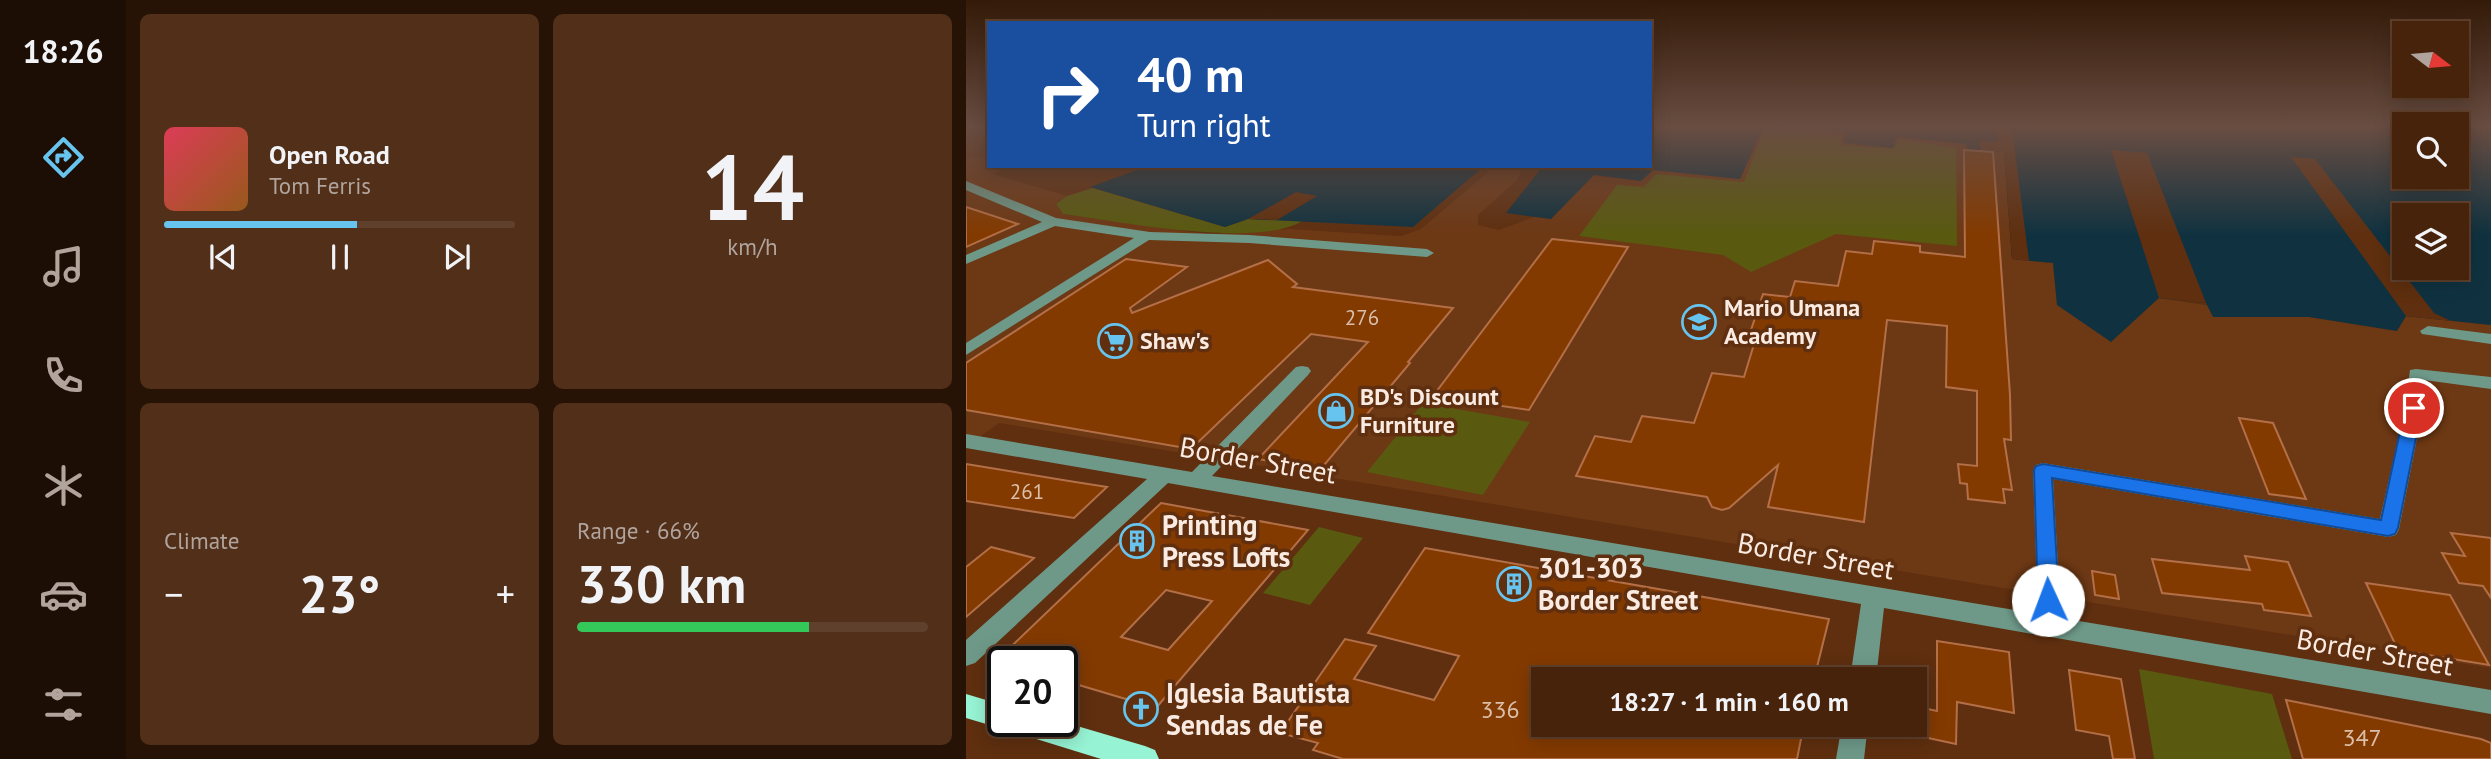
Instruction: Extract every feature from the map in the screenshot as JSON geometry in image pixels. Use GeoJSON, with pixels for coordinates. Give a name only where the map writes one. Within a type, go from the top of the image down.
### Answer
{"type":"FeatureCollection","features":[{"type":"Feature","properties":{"kind":"main road"},"geometry":{"type":"LineString","coordinates":[[966,706],[987,712]]}},
{"type":"Feature","properties":{"kind":"main road"},"geometry":{"type":"LineString","coordinates":[[1071,737],[1145,759]]}},
{"type":"Feature","properties":{"kind":"street"},"geometry":{"type":"LineString","coordinates":[[966,185],[1053,222],[1146,236],[1249,239],[1427,253]]}},
{"type":"Feature","properties":{"kind":"street"},"geometry":{"type":"LineString","coordinates":[[966,260],[1053,222]]}},
{"type":"Feature","properties":{"kind":"street"},"geometry":{"type":"LineString","coordinates":[[966,350],[1146,236]]}},
{"type":"Feature","properties":{"kind":"street"},"geometry":{"type":"LineString","coordinates":[[2428,331],[2491,339]]}},
{"type":"Feature","properties":{"kind":"street"},"geometry":{"type":"LineString","coordinates":[[1196,480],[1302,371]]}},
{"type":"Feature","properties":{"kind":"street"},"geometry":{"type":"LineString","coordinates":[[2050,626],[2043,470],[2388,528],[2414,408],[2416,374],[2491,383]]}},
{"type":"Feature","properties":{"kind":"street","name":"Border Street"},"geometry":{"type":"LineString","coordinates":[[966,441],[2491,702]]}},
{"type":"Feature","properties":{"kind":"street"},"geometry":{"type":"LineString","coordinates":[[966,655],[1164,475]]}},
{"type":"Feature","properties":{"kind":"street"},"geometry":{"type":"LineString","coordinates":[[1865,667],[1874,596]]}},
{"type":"Feature","properties":{"kind":"street"},"geometry":{"type":"LineString","coordinates":[[1850,759],[1853,737]]}},
{"type":"Feature","properties":{"kind":"shaded area"},"geometry":{"type":"Polygon","coordinates":[[[966,163],[987,163],[987,168],[1006,168],[993,174],[1067,196],[1056,204],[1063,214],[1207,234],[1289,229],[1401,236],[1421,229],[1493,168],[1523,168],[1516,181],[1478,215],[1478,225],[1499,230],[1534,217],[1551,219],[1593,175],[1641,181],[1653,170],[1740,179],[1747,163],[2005,163],[2012,259],[2053,263],[2057,305],[2159,298],[2397,331],[2406,316],[2491,325],[2491,668],[999,423],[966,447],[966,163]]]}},
{"type":"Feature","properties":{"kind":"shaded area"},"geometry":{"type":"Polygon","coordinates":[[[1751,163],[1956,163],[1957,246],[1836,234],[1751,272],[1723,255],[1579,236],[1617,185],[1644,187],[1656,174],[1744,182],[1751,163]]]}},
{"type":"Feature","properties":{"kind":"shaded area"},"geometry":{"type":"Polygon","coordinates":[[[1093,188],[1225,227],[1248,219],[1302,221],[1281,229],[1253,233],[1186,231],[1063,214],[1056,204],[1067,196],[1093,188]]]}},
{"type":"Feature","properties":{"kind":"shaded area"},"geometry":{"type":"Polygon","coordinates":[[[1423,403],[1530,422],[1483,495],[1367,472],[1423,403]]]}},
{"type":"Feature","properties":{"kind":"shaded area"},"geometry":{"type":"Polygon","coordinates":[[[1319,527],[1363,538],[1310,605],[1263,593],[1319,527]]]}},
{"type":"Feature","properties":{"kind":"shaded area"},"geometry":{"type":"Polygon","coordinates":[[[2139,669],[2272,694],[2292,759],[2154,759],[2139,669]]]}},
{"type":"Feature","properties":{"kind":"water"},"geometry":{"type":"Polygon","coordinates":[[[1652,163],[1747,163],[1740,179],[1653,170],[1641,181],[1594,175],[1551,219],[1506,213],[1541,168],[1652,168],[1652,163]]]}},
{"type":"Feature","properties":{"kind":"water"},"geometry":{"type":"Polygon","coordinates":[[[2005,163],[2392,163],[2392,189],[2469,189],[2469,163],[2491,163],[2491,325],[2406,316],[2397,331],[2309,317],[2213,317],[2206,303],[2159,298],[2111,342],[2057,305],[2053,263],[2012,259],[2005,163]]]}},
{"type":"Feature","properties":{"kind":"water"},"geometry":{"type":"Polygon","coordinates":[[[1142,168],[1482,168],[1413,227],[1248,219],[1225,227],[1090,187],[1142,168]]]}},
{"type":"Feature","properties":{"kind":"pier"},"geometry":{"type":"Polygon","coordinates":[[[2005,163],[2017,163],[2029,261],[2012,259],[2005,163]]]}},
{"type":"Feature","properties":{"kind":"pier"},"geometry":{"type":"Polygon","coordinates":[[[2115,163],[2151,163],[2206,303],[2159,298],[2115,163]]]}},
{"type":"Feature","properties":{"kind":"pier"},"geometry":{"type":"Polygon","coordinates":[[[2296,163],[2318,163],[2392,259],[2392,280],[2408,280],[2434,313],[2451,321],[2406,316],[2296,163]]]}},
{"type":"Feature","properties":{"kind":"pier"},"geometry":{"type":"Polygon","coordinates":[[[1296,192],[1317,196],[1277,220],[1248,219],[1296,192]]]}},
{"type":"Feature","properties":{"kind":"building"},"geometry":{"type":"Polygon","coordinates":[[[1964,163],[1994,163],[2010,395],[2011,440],[2004,439],[2012,490],[2003,489],[2005,503],[1968,499],[1967,484],[1960,483],[1958,464],[1977,466],[1977,391],[1946,387],[1947,326],[1887,320],[1864,522],[1768,507],[1778,465],[1729,508],[1722,510],[1712,507],[1707,497],[1576,476],[1595,436],[1631,442],[1642,416],[1694,423],[1712,373],[1744,377],[1758,331],[1751,330],[1763,294],[1790,297],[1795,281],[1838,286],[1846,251],[1872,254],[1874,241],[1920,246],[1920,252],[1965,257],[1964,163]]]}},
{"type":"Feature","properties":{"kind":"building"},"geometry":{"type":"Polygon","coordinates":[[[966,207],[1018,224],[966,247],[966,207]]]}},
{"type":"Feature","properties":{"kind":"building"},"geometry":{"type":"Polygon","coordinates":[[[1552,239],[1628,247],[1529,410],[1433,396],[1552,239]]]}},
{"type":"Feature","properties":{"kind":"building"},"geometry":{"type":"Polygon","coordinates":[[[1126,259],[1187,267],[1130,308],[1132,313],[1268,260],[1297,284],[1293,287],[1453,308],[1320,470],[1258,459],[1368,342],[1311,334],[1191,449],[966,410],[966,363],[1126,259]]]}},
{"type":"Feature","properties":{"kind":"building"},"geometry":{"type":"Polygon","coordinates":[[[2239,418],[2273,423],[2306,499],[2269,494],[2239,418]]]}},
{"type":"Feature","properties":{"kind":"building"},"geometry":{"type":"Polygon","coordinates":[[[966,464],[1107,487],[1074,518],[966,501],[966,464]]]}},
{"type":"Feature","properties":{"kind":"building"},"geometry":{"type":"Polygon","coordinates":[[[1161,503],[1308,530],[1156,708],[1078,685],[1078,646],[1012,646],[1161,503]],[[1166,590],[1121,637],[1168,650],[1212,601],[1166,590]]]}},
{"type":"Feature","properties":{"kind":"building"},"geometry":{"type":"Polygon","coordinates":[[[2451,533],[2491,538],[2491,598],[2483,586],[2459,583],[2442,553],[2465,556],[2451,533]]]}},
{"type":"Feature","properties":{"kind":"building"},"geometry":{"type":"Polygon","coordinates":[[[991,547],[1034,558],[966,617],[966,567],[991,547]]]}},
{"type":"Feature","properties":{"kind":"building"},"geometry":{"type":"Polygon","coordinates":[[[1425,548],[1829,619],[1817,667],[1531,667],[1531,737],[1801,737],[1797,759],[1343,759],[1313,750],[1318,743],[1280,733],[1345,639],[1376,646],[1354,679],[1434,700],[1459,656],[1368,633],[1425,548]]]}},
{"type":"Feature","properties":{"kind":"building"},"geometry":{"type":"Polygon","coordinates":[[[2245,556],[2288,562],[2311,616],[2264,610],[2262,604],[2162,593],[2152,559],[2250,570],[2245,556]]]}},
{"type":"Feature","properties":{"kind":"building"},"geometry":{"type":"Polygon","coordinates":[[[2092,571],[2115,575],[2119,599],[2095,595],[2092,571]]]}},
{"type":"Feature","properties":{"kind":"building"},"geometry":{"type":"Polygon","coordinates":[[[2366,583],[2450,595],[2489,665],[2398,650],[2366,583]]]}},
{"type":"Feature","properties":{"kind":"building"},"geometry":{"type":"Polygon","coordinates":[[[1937,641],[2009,652],[2014,713],[1957,702],[1956,744],[1923,737],[1927,737],[1927,709],[1937,711],[1937,641]]]}},
{"type":"Feature","properties":{"kind":"building"},"geometry":{"type":"Polygon","coordinates":[[[2069,670],[2121,679],[2135,759],[2113,759],[2109,736],[2076,730],[2069,670]]]}},
{"type":"Feature","properties":{"kind":"building"},"geometry":{"type":"Polygon","coordinates":[[[2286,700],[2481,739],[2491,743],[2491,759],[2303,759],[2286,700]]]}},
{"type":"Feature","properties":{"kind":"place","name":"Mario Umana Academy"},"geometry":{"type":"Point","coordinates":[1699,322]}},
{"type":"Feature","properties":{"kind":"place","name":"Shaw's"},"geometry":{"type":"Point","coordinates":[1115,341]}},
{"type":"Feature","properties":{"kind":"place","name":"BD's Discount Furniture"},"geometry":{"type":"Point","coordinates":[1336,411]}},
{"type":"Feature","properties":{"kind":"place","name":"Printing Press Lofts"},"geometry":{"type":"Point","coordinates":[1137,541]}},
{"type":"Feature","properties":{"kind":"place","name":"301-303 Border Street"},"geometry":{"type":"Point","coordinates":[1514,584]}},
{"type":"Feature","properties":{"kind":"place","name":"Iglesia Bautista Sendas de Fe"},"geometry":{"type":"Point","coordinates":[1141,709]}},
{"type":"Feature","properties":{"kind":"route"},"geometry":{"type":"LineString","coordinates":[[2048,600],[2043,470],[2388,528],[2414,408]]}}]}
